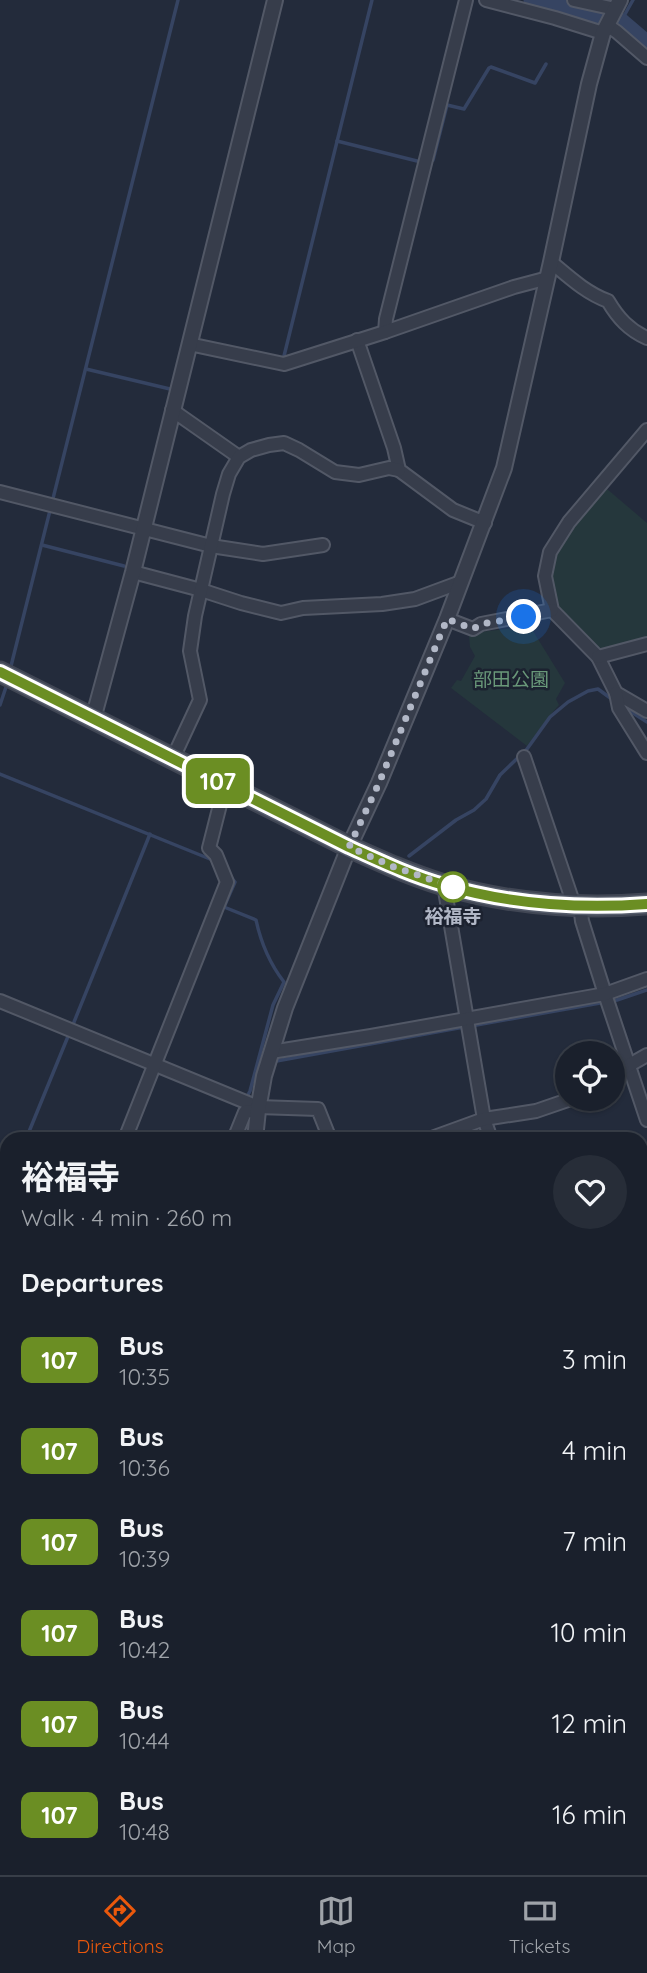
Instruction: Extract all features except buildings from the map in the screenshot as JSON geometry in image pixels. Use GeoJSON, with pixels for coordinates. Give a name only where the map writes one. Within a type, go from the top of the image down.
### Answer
{"type":"FeatureCollection","features":[{"type":"Feature","properties":{"kind":"main road"},"geometry":{"type":"LineString","coordinates":[[0,672],[349,847],[444,885],[528,902],[577,905],[647,904]]}},
{"type":"Feature","properties":{"kind":"street"},"geometry":{"type":"LineString","coordinates":[[93,719],[133,572],[275,0]]}},
{"type":"Feature","properties":{"kind":"street"},"geometry":{"type":"LineString","coordinates":[[385,332],[386,319],[466,0]]}},
{"type":"Feature","properties":{"kind":"street"},"geometry":{"type":"LineString","coordinates":[[486,0],[611,17]]}},
{"type":"Feature","properties":{"kind":"street"},"geometry":{"type":"LineString","coordinates":[[574,0],[611,17],[617,32],[647,58]]}},
{"type":"Feature","properties":{"kind":"street"},"geometry":{"type":"LineString","coordinates":[[256,1132],[258,1108],[271,1052],[285,1008],[349,847],[379,783],[447,619],[504,468],[589,84],[611,17]]}},
{"type":"Feature","properties":{"kind":"street"},"geometry":{"type":"LineString","coordinates":[[551,262],[594,296],[608,301],[617,316],[632,331],[647,338]]}},
{"type":"Feature","properties":{"kind":"street"},"geometry":{"type":"LineString","coordinates":[[189,344],[285,364],[548,278]]}},
{"type":"Feature","properties":{"kind":"street"},"geometry":{"type":"LineString","coordinates":[[357,340],[399,470]]}},
{"type":"Feature","properties":{"kind":"street"},"geometry":{"type":"LineString","coordinates":[[173,410],[239,457]]}},
{"type":"Feature","properties":{"kind":"street"},"geometry":{"type":"LineString","coordinates":[[647,430],[577,513],[550,552],[545,576],[552,610],[598,657],[616,693],[619,708],[647,753]]}},
{"type":"Feature","properties":{"kind":"street"},"geometry":{"type":"LineString","coordinates":[[173,758],[200,700],[190,651],[195,616],[229,474],[239,457],[251,450],[284,443],[335,472],[359,475],[389,468],[399,470],[453,510],[485,523]]}},
{"type":"Feature","properties":{"kind":"street"},"geometry":{"type":"LineString","coordinates":[[0,492],[211,546],[263,554],[323,545]]}},
{"type":"Feature","properties":{"kind":"street"},"geometry":{"type":"LineString","coordinates":[[133,572],[281,612],[415,599],[461,582]]}},
{"type":"Feature","properties":{"kind":"street"},"geometry":{"type":"LineString","coordinates":[[447,619],[473,629],[481,624],[552,610]]}},
{"type":"Feature","properties":{"kind":"street"},"geometry":{"type":"LineString","coordinates":[[598,657],[647,644]]}},
{"type":"Feature","properties":{"kind":"street"},"geometry":{"type":"LineString","coordinates":[[616,693],[647,711]]}},
{"type":"Feature","properties":{"kind":"street"},"geometry":{"type":"LineString","coordinates":[[524,757],[577,905],[647,1120]]}},
{"type":"Feature","properties":{"kind":"street"},"geometry":{"type":"LineString","coordinates":[[127,1132],[227,882],[216,855],[209,848],[225,785]]}},
{"type":"Feature","properties":{"kind":"street"},"geometry":{"type":"LineString","coordinates":[[444,885],[484,1119],[489,1132]]}},
{"type":"Feature","properties":{"kind":"street"},"geometry":{"type":"LineString","coordinates":[[271,1052],[605,994],[647,979]]}},
{"type":"Feature","properties":{"kind":"street"},"geometry":{"type":"LineString","coordinates":[[0,1001],[258,1108]]}},
{"type":"Feature","properties":{"kind":"street"},"geometry":{"type":"LineString","coordinates":[[625,1068],[647,1055]]}},
{"type":"Feature","properties":{"kind":"street"},"geometry":{"type":"LineString","coordinates":[[448,1132],[484,1119],[536,1111],[555,1104]]}},
{"type":"Feature","properties":{"kind":"street"},"geometry":{"type":"LineString","coordinates":[[236,1132],[245,1112],[258,1108],[318,1109],[327,1132]]}},
{"type":"Feature","properties":{"kind":"green space"},"geometry":{"type":"Polygon","coordinates":[[[607,489],[647,523],[647,641],[600,650],[572,625],[558,608],[549,571],[553,557],[566,537],[607,489]]]}},
{"type":"Feature","properties":{"kind":"green space","name":"部田公園"},"geometry":{"type":"Polygon","coordinates":[[[530,626],[565,683],[556,699],[559,705],[527,746],[451,688],[457,680],[461,681],[475,656],[470,647],[469,636],[480,632],[530,626]]]}},
{"type":"Feature","properties":{"kind":"waterway"},"geometry":{"type":"LineString","coordinates":[[10,670],[178,0]]}},
{"type":"Feature","properties":{"kind":"waterway"},"geometry":{"type":"LineString","coordinates":[[284,356],[372,0]]}},
{"type":"Feature","properties":{"kind":"waterway"},"geometry":{"type":"LineString","coordinates":[[534,0],[620,23],[647,46]]}},
{"type":"Feature","properties":{"kind":"waterway"},"geometry":{"type":"LineString","coordinates":[[620,23],[633,0]]}},
{"type":"Feature","properties":{"kind":"waterway"},"geometry":{"type":"LineString","coordinates":[[337,141],[421,162],[433,160],[447,105],[464,109],[489,68],[535,83],[546,64]]}},
{"type":"Feature","properties":{"kind":"waterway"},"geometry":{"type":"LineString","coordinates":[[86,369],[170,389]]}},
{"type":"Feature","properties":{"kind":"waterway"},"geometry":{"type":"LineString","coordinates":[[42,545],[124,566]]}},
{"type":"Feature","properties":{"kind":"waterway"},"geometry":{"type":"LineString","coordinates":[[0,705],[7,684]]}},
{"type":"Feature","properties":{"kind":"waterway"},"geometry":{"type":"LineString","coordinates":[[409,856],[486,799],[500,775],[527,749],[550,717],[568,702],[588,691],[598,689],[613,700]]}},
{"type":"Feature","properties":{"kind":"waterway"},"geometry":{"type":"LineString","coordinates":[[625,708],[647,722]]}},
{"type":"Feature","properties":{"kind":"waterway"},"geometry":{"type":"LineString","coordinates":[[0,774],[215,861]]}},
{"type":"Feature","properties":{"kind":"waterway"},"geometry":{"type":"LineString","coordinates":[[72,1027],[150,834]]}},
{"type":"Feature","properties":{"kind":"waterway"},"geometry":{"type":"LineString","coordinates":[[230,876],[235,882],[224,907],[256,920],[267,953],[284,982],[273,1005],[250,1091],[239,1112]]}},
{"type":"Feature","properties":{"kind":"waterway"},"geometry":{"type":"LineString","coordinates":[[471,1026],[617,1000],[647,990]]}},
{"type":"Feature","properties":{"kind":"waterway"},"geometry":{"type":"LineString","coordinates":[[271,1062],[464,1027]]}},
{"type":"Feature","properties":{"kind":"waterway"},"geometry":{"type":"LineString","coordinates":[[29,1132],[69,1034]]}},
{"type":"Feature","properties":{"kind":"bus line","name":"107"},"geometry":{"type":"LineString","coordinates":[[0,672],[349,847],[444,885],[528,902],[574,905],[647,904]]}},
{"type":"Feature","properties":{"kind":"place","name":"裕福寺"},"geometry":{"type":"Point","coordinates":[453,887]}},
{"type":"Feature","properties":{"kind":"route"},"geometry":{"type":"LineString","coordinates":[[453,887],[394,867],[349,847],[379,783],[447,619],[473,629],[481,624],[524,617]]}}]}
